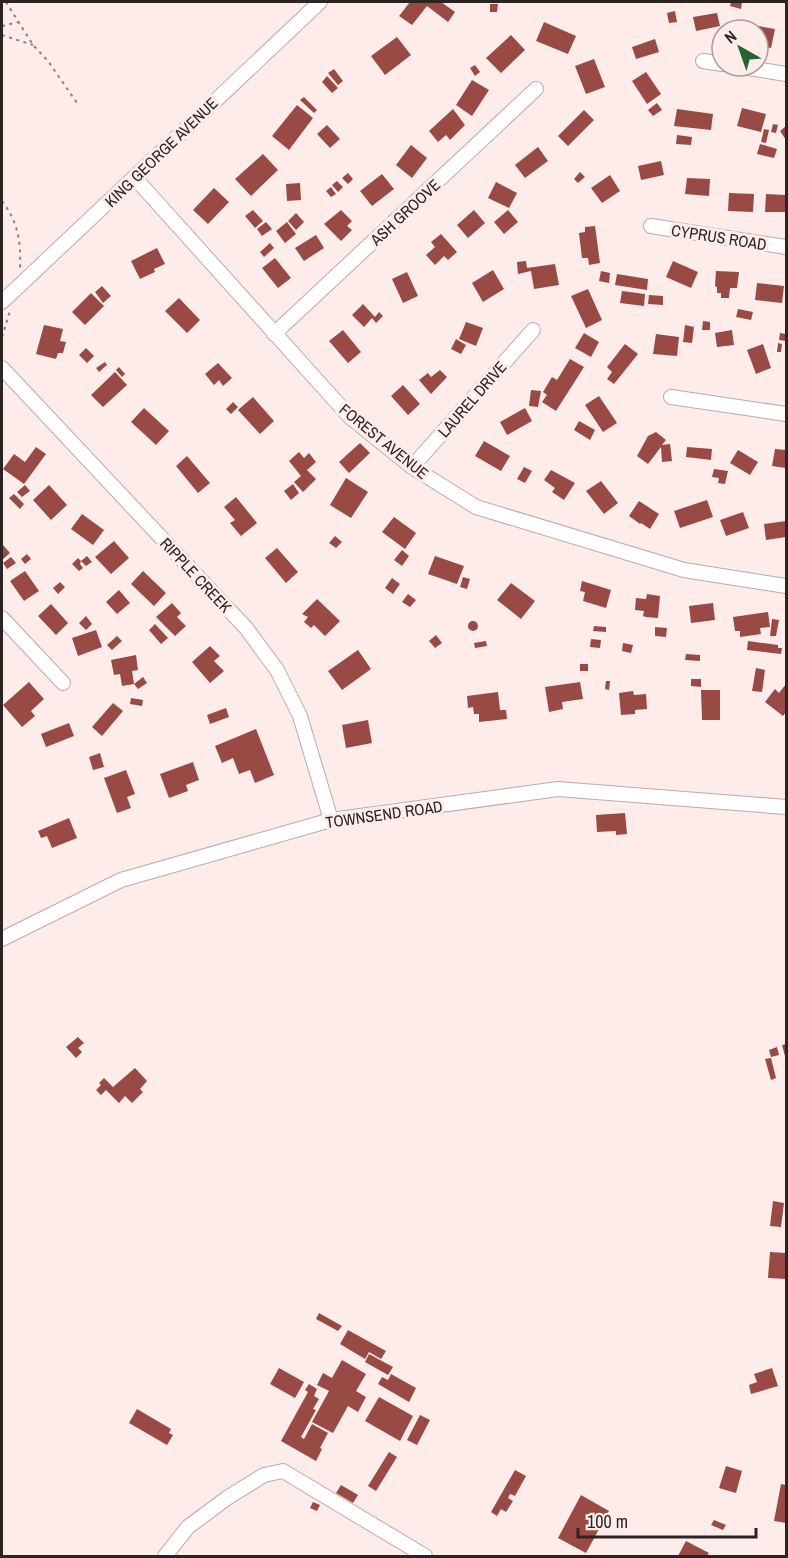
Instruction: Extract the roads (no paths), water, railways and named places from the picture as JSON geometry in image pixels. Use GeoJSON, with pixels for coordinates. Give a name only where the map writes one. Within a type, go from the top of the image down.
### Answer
{"type":"FeatureCollection","features":[{"type":"Feature","properties":{"kind":"street","name":"KING GEORGE AVENUE"},"geometry":{"type":"LineString","coordinates":[[2,302],[320,2]]}},
{"type":"Feature","properties":{"kind":"street"},"geometry":{"type":"LineString","coordinates":[[703,61],[710,62]]}},
{"type":"Feature","properties":{"kind":"street"},"geometry":{"type":"LineString","coordinates":[[770,71],[786,74]]}},
{"type":"Feature","properties":{"kind":"street","name":"ASH GROOVE"},"geometry":{"type":"LineString","coordinates":[[274,334],[536,89]]}},
{"type":"Feature","properties":{"kind":"street","name":"FOREST AVENUE"},"geometry":{"type":"LineString","coordinates":[[135,178],[350,417],[412,467],[476,507],[684,570],[786,586]]}},
{"type":"Feature","properties":{"kind":"street","name":"CYPRUS ROAD"},"geometry":{"type":"LineString","coordinates":[[651,226],[786,247]]}},
{"type":"Feature","properties":{"kind":"street","name":"LAUREL DRIVE"},"geometry":{"type":"LineString","coordinates":[[412,467],[533,330]]}},
{"type":"Feature","properties":{"kind":"street","name":"RIPPLE CREEK"},"geometry":{"type":"LineString","coordinates":[[2,368],[246,628],[277,669],[300,716],[331,820]]}},
{"type":"Feature","properties":{"kind":"street"},"geometry":{"type":"LineString","coordinates":[[671,397],[786,414]]}},
{"type":"Feature","properties":{"kind":"street"},"geometry":{"type":"LineString","coordinates":[[2,618],[63,682]]}},
{"type":"Feature","properties":{"kind":"street","name":"TOWNSEND ROAD"},"geometry":{"type":"LineString","coordinates":[[2,939],[121,880],[331,820],[558,789],[786,807]]}},
{"type":"Feature","properties":{"kind":"street"},"geometry":{"type":"LineString","coordinates":[[165,1557],[188,1527],[219,1504],[264,1475],[283,1471],[425,1557]]}}]}
